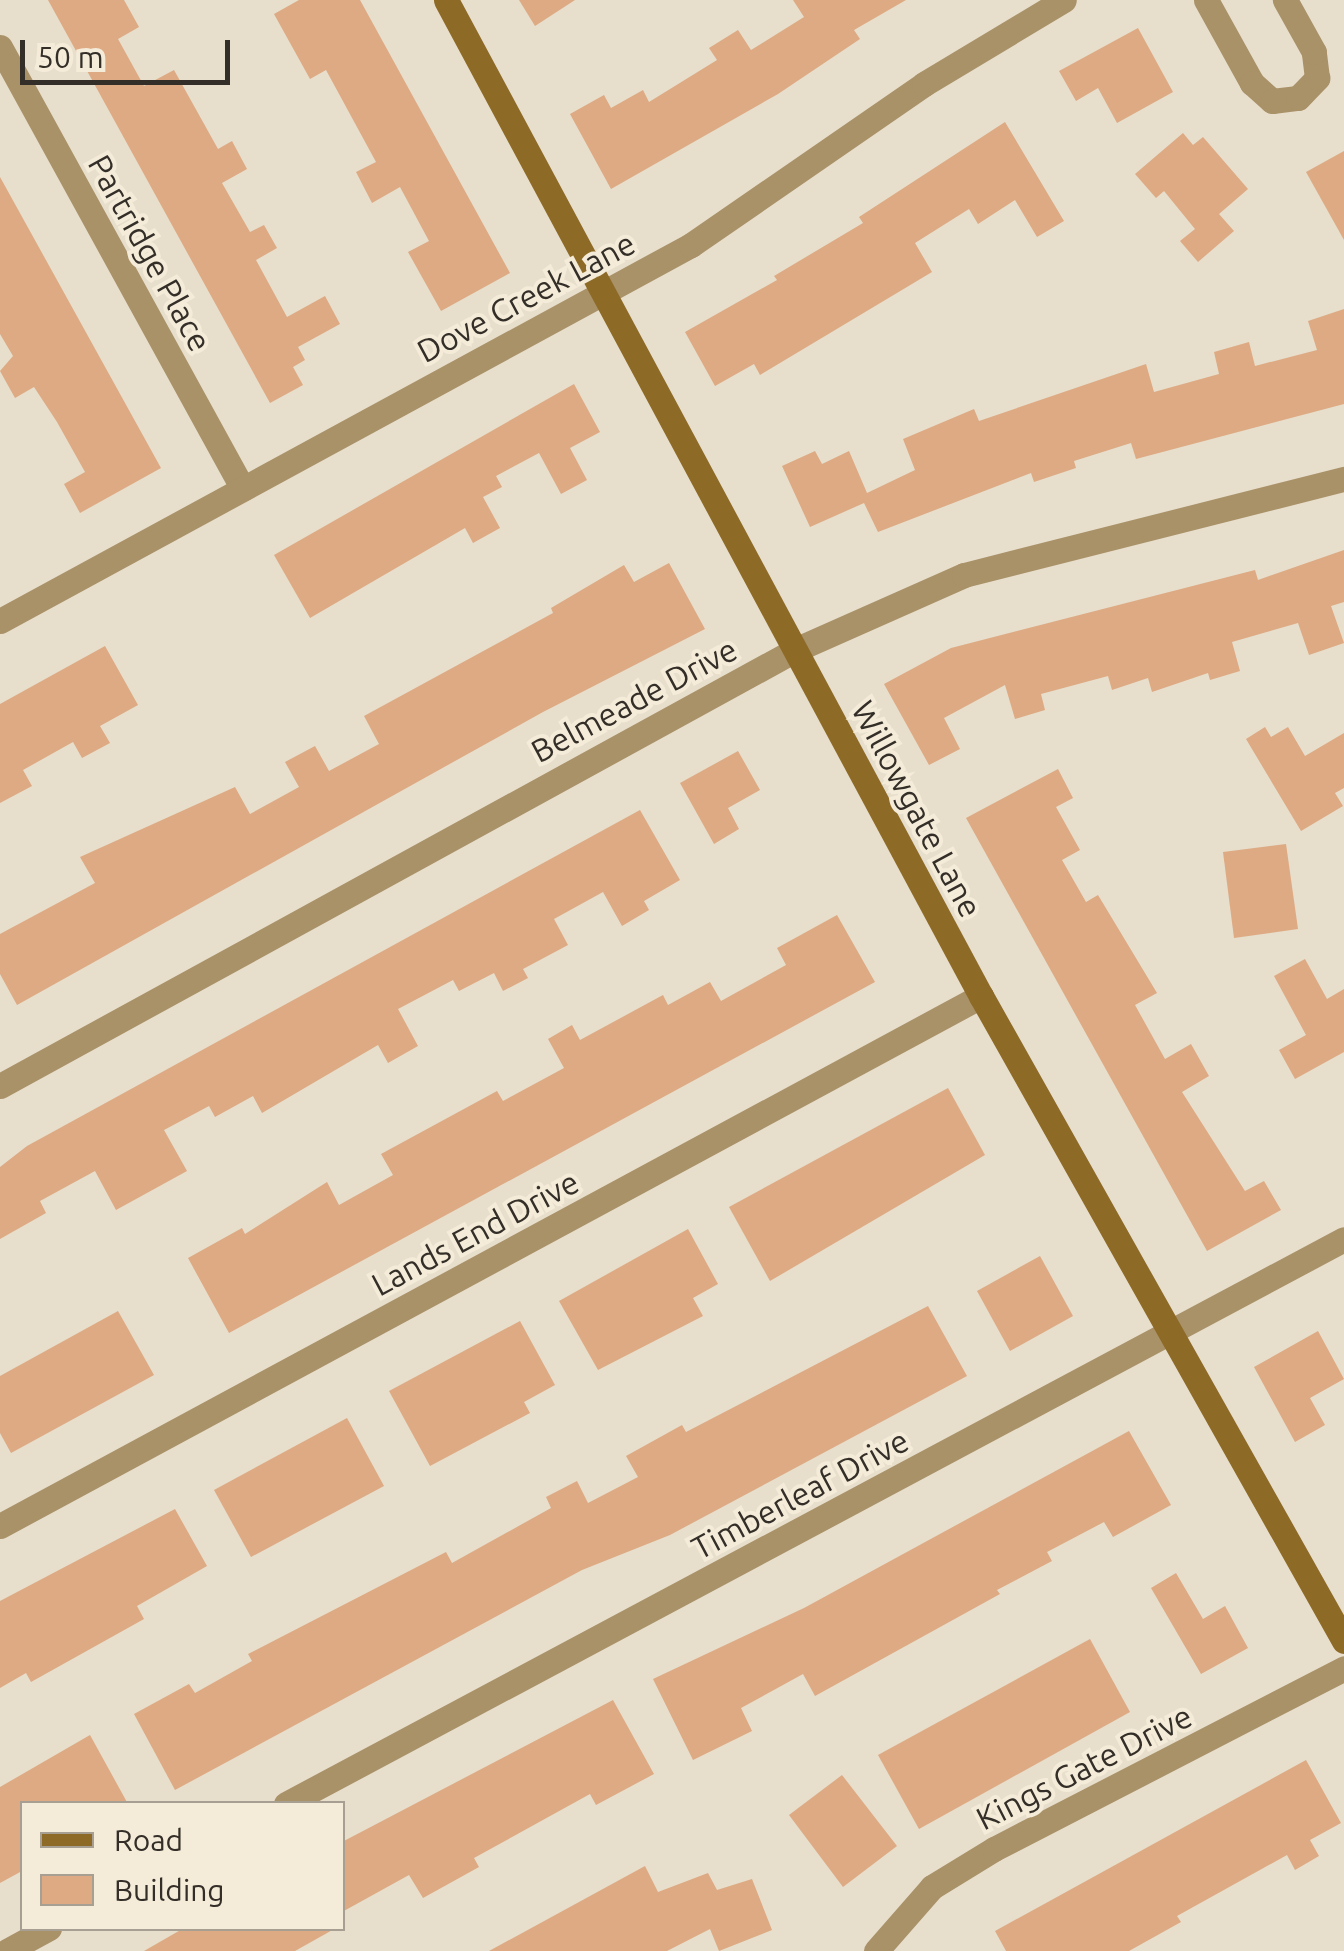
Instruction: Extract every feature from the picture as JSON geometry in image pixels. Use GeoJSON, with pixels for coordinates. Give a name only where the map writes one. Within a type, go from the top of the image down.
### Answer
{"type":"FeatureCollection","features":[{"type":"Feature","properties":{"kind":"street","name":"Willowgate Lane"},"geometry":{"type":"LineString","coordinates":[[446,0],[981,996],[1344,1641]]}},
{"type":"Feature","properties":{"kind":"street","name":"Dove Creek Lane"},"geometry":{"type":"LineString","coordinates":[[0,621],[691,244],[924,84],[1064,0]]}},
{"type":"Feature","properties":{"kind":"street"},"geometry":{"type":"LineString","coordinates":[[1206,0],[1252,84],[1272,101],[1298,98],[1317,78],[1314,52],[1285,0]]}},
{"type":"Feature","properties":{"kind":"street","name":"Partridge Place"},"geometry":{"type":"LineString","coordinates":[[0,48],[242,489]]}},
{"type":"Feature","properties":{"kind":"street","name":"Belmeade Drive"},"geometry":{"type":"LineString","coordinates":[[0,1086],[796,650],[964,575],[1344,479]]}},
{"type":"Feature","properties":{"kind":"street","name":"Lands End Drive"},"geometry":{"type":"LineString","coordinates":[[0,1526],[981,996]]}},
{"type":"Feature","properties":{"kind":"street","name":"Timberleaf Drive"},"geometry":{"type":"LineString","coordinates":[[292,1801],[1344,1239]]}},
{"type":"Feature","properties":{"kind":"street","name":"Kings Gate Drive"},"geometry":{"type":"LineString","coordinates":[[876,1951],[932,1887],[994,1849],[1344,1668]]}},
{"type":"Feature","properties":{"kind":"street"},"geometry":{"type":"LineString","coordinates":[[7,1951],[44,1931]]}},
{"type":"Feature","properties":{"kind":"building"},"geometry":{"type":"Polygon","coordinates":[[[48,0],[124,0],[139,27],[118,39],[144,86],[174,70],[218,149],[232,141],[247,169],[222,183],[250,232],[264,225],[277,248],[256,260],[287,317],[325,296],[340,324],[298,347],[305,360],[293,367],[303,385],[270,403],[48,0]]]}},
{"type":"Feature","properties":{"kind":"building"},"geometry":{"type":"Polygon","coordinates":[[[299,0],[360,0],[510,273],[441,311],[408,252],[429,241],[400,187],[372,203],[356,172],[376,162],[326,70],[310,79],[274,14],[299,0]]]}},
{"type":"Feature","properties":{"kind":"building"},"geometry":{"type":"Polygon","coordinates":[[[519,0],[575,0],[535,26],[519,0]]]}},
{"type":"Feature","properties":{"kind":"building"},"geometry":{"type":"Polygon","coordinates":[[[793,0],[906,0],[854,30],[860,39],[778,94],[611,189],[570,114],[604,95],[611,108],[643,90],[649,102],[717,60],[709,48],[738,30],[751,50],[804,17],[793,0]]]}},
{"type":"Feature","properties":{"kind":"building"},"geometry":{"type":"Polygon","coordinates":[[[1138,28],[1173,92],[1117,123],[1098,88],[1076,101],[1059,71],[1138,28]]]}},
{"type":"Feature","properties":{"kind":"building"},"geometry":{"type":"Polygon","coordinates":[[[1005,122],[1064,221],[1037,237],[1015,200],[978,224],[969,209],[915,243],[932,272],[760,375],[754,364],[715,386],[685,332],[777,280],[774,276],[863,223],[859,217],[1005,122]]]}},
{"type":"Feature","properties":{"kind":"building"},"geometry":{"type":"Polygon","coordinates":[[[1183,133],[1193,145],[1203,137],[1248,189],[1219,214],[1234,231],[1198,262],[1180,241],[1195,229],[1164,191],[1156,198],[1135,174],[1183,133]]]}},
{"type":"Feature","properties":{"kind":"building"},"geometry":{"type":"Polygon","coordinates":[[[1344,151],[1344,240],[1306,172],[1344,151]]]}},
{"type":"Feature","properties":{"kind":"building"},"geometry":{"type":"Polygon","coordinates":[[[0,177],[161,468],[80,513],[64,484],[85,472],[57,422],[34,387],[15,398],[0,371],[13,356],[0,334],[0,177]]]}},
{"type":"Feature","properties":{"kind":"building"},"geometry":{"type":"Polygon","coordinates":[[[1344,309],[1344,404],[1136,459],[1131,443],[1074,461],[1076,468],[1034,482],[1031,473],[878,532],[864,503],[810,527],[782,466],[815,451],[822,464],[849,451],[867,493],[915,470],[903,439],[974,409],[979,421],[1146,364],[1154,392],[1219,374],[1214,352],[1249,342],[1255,366],[1317,350],[1308,321],[1344,309]]]}},
{"type":"Feature","properties":{"kind":"building"},"geometry":{"type":"Polygon","coordinates":[[[574,384],[600,432],[570,448],[587,480],[561,494],[539,453],[496,476],[502,487],[483,497],[500,528],[473,543],[465,528],[310,618],[274,555],[574,384]]]}},
{"type":"Feature","properties":{"kind":"building"},"geometry":{"type":"Polygon","coordinates":[[[1344,550],[1344,602],[1331,606],[1344,643],[1309,655],[1298,623],[1232,642],[1240,671],[1210,680],[1208,673],[1152,692],[1148,678],[1112,690],[1108,676],[1041,694],[1045,710],[1015,719],[1005,685],[944,718],[960,749],[929,765],[884,684],[951,648],[1255,570],[1258,580],[1344,550]]]}},
{"type":"Feature","properties":{"kind":"building"},"geometry":{"type":"Polygon","coordinates":[[[669,563],[705,629],[543,712],[17,1005],[0,974],[0,934],[95,883],[80,857],[235,787],[250,814],[299,787],[285,762],[315,746],[329,771],[379,744],[364,716],[553,613],[551,608],[624,565],[634,582],[669,563]]]}},
{"type":"Feature","properties":{"kind":"building"},"geometry":{"type":"Polygon","coordinates":[[[105,646],[138,705],[100,726],[110,743],[82,758],[73,742],[23,770],[32,786],[0,803],[0,704],[105,646]]]}},
{"type":"Feature","properties":{"kind":"building"},"geometry":{"type":"Polygon","coordinates":[[[1265,727],[1271,737],[1288,727],[1305,756],[1344,733],[1344,788],[1335,793],[1343,806],[1301,831],[1246,739],[1265,727]]]}},
{"type":"Feature","properties":{"kind":"building"},"geometry":{"type":"Polygon","coordinates":[[[738,751],[760,790],[728,808],[739,829],[714,844],[680,783],[738,751]]]}},
{"type":"Feature","properties":{"kind":"building"},"geometry":{"type":"Polygon","coordinates":[[[1058,769],[1073,798],[1056,807],[1080,850],[1062,860],[1086,902],[1098,895],[1157,993],[1135,1005],[1165,1059],[1191,1044],[1209,1076],[1182,1092],[1245,1191],[1264,1181],[1281,1210],[1207,1251],[966,818],[1058,769]]]}},
{"type":"Feature","properties":{"kind":"building"},"geometry":{"type":"Polygon","coordinates":[[[640,810],[680,880],[644,901],[649,910],[622,926],[603,892],[554,919],[568,945],[523,969],[528,978],[503,991],[494,973],[459,991],[453,980],[398,1009],[418,1046],[388,1063],[378,1045],[262,1113],[253,1096],[215,1117],[209,1106],[164,1130],[187,1171],[116,1210],[95,1171],[40,1201],[46,1213],[0,1239],[0,1167],[27,1146],[640,810]]]}},
{"type":"Feature","properties":{"kind":"building"},"geometry":{"type":"Polygon","coordinates":[[[1286,844],[1298,929],[1234,938],[1223,852],[1286,844]]]}},
{"type":"Feature","properties":{"kind":"building"},"geometry":{"type":"Polygon","coordinates":[[[837,915],[875,982],[229,1333],[188,1258],[242,1228],[245,1234],[327,1182],[339,1205],[393,1175],[381,1154],[497,1091],[503,1101],[564,1068],[548,1039],[572,1025],[580,1040],[663,995],[668,1005],[710,982],[721,1001],[786,965],[777,948],[837,915]]]}},
{"type":"Feature","properties":{"kind":"building"},"geometry":{"type":"Polygon","coordinates":[[[1305,959],[1327,999],[1344,989],[1344,1052],[1295,1079],[1279,1050],[1306,1035],[1274,976],[1305,959]]]}},
{"type":"Feature","properties":{"kind":"building"},"geometry":{"type":"Polygon","coordinates":[[[948,1088],[985,1155],[770,1281],[729,1207],[948,1088]]]}},
{"type":"Feature","properties":{"kind":"building"},"geometry":{"type":"Polygon","coordinates":[[[688,1229],[718,1284],[693,1298],[703,1316],[598,1370],[559,1301],[688,1229]]]}},
{"type":"Feature","properties":{"kind":"building"},"geometry":{"type":"Polygon","coordinates":[[[1040,1256],[1073,1316],[1010,1351],[977,1291],[1040,1256]]]}},
{"type":"Feature","properties":{"kind":"building"},"geometry":{"type":"Polygon","coordinates":[[[928,1306],[967,1376],[670,1535],[582,1570],[175,1790],[134,1714],[189,1684],[195,1693],[252,1661],[248,1654],[446,1552],[452,1563],[551,1508],[546,1497],[577,1481],[588,1503],[638,1477],[626,1456],[682,1425],[686,1432],[928,1306]]]}},
{"type":"Feature","properties":{"kind":"building"},"geometry":{"type":"Polygon","coordinates":[[[118,1311],[154,1375],[11,1453],[0,1433],[0,1376],[118,1311]]]}},
{"type":"Feature","properties":{"kind":"building"},"geometry":{"type":"Polygon","coordinates":[[[520,1321],[555,1385],[524,1402],[530,1413],[430,1466],[389,1391],[520,1321]]]}},
{"type":"Feature","properties":{"kind":"building"},"geometry":{"type":"Polygon","coordinates":[[[1318,1331],[1344,1379],[1310,1398],[1325,1425],[1295,1442],[1254,1367],[1318,1331]]]}},
{"type":"Feature","properties":{"kind":"building"},"geometry":{"type":"Polygon","coordinates":[[[347,1418],[384,1486],[251,1557],[214,1490],[347,1418]]]}},
{"type":"Feature","properties":{"kind":"building"},"geometry":{"type":"Polygon","coordinates":[[[1129,1431],[1171,1505],[1113,1537],[1104,1522],[1047,1552],[1052,1561],[997,1590],[1000,1594],[815,1696],[803,1674],[741,1708],[752,1731],[693,1760],[653,1679],[804,1608],[1129,1431]]]}},
{"type":"Feature","properties":{"kind":"building"},"geometry":{"type":"Polygon","coordinates":[[[175,1509],[207,1566],[137,1606],[144,1619],[31,1682],[26,1673],[0,1688],[0,1601],[175,1509]]]}},
{"type":"Feature","properties":{"kind":"building"},"geometry":{"type":"Polygon","coordinates":[[[1176,1573],[1203,1619],[1225,1606],[1248,1648],[1201,1674],[1151,1588],[1176,1573]]]}},
{"type":"Feature","properties":{"kind":"building"},"geometry":{"type":"Polygon","coordinates":[[[1090,1639],[1130,1712],[919,1829],[878,1755],[1090,1639]]]}},
{"type":"Feature","properties":{"kind":"building"},"geometry":{"type":"Polygon","coordinates":[[[613,1700],[654,1774],[596,1805],[590,1794],[474,1858],[479,1867],[423,1898],[409,1875],[345,1910],[345,1840],[613,1700]]]}},
{"type":"Feature","properties":{"kind":"building"},"geometry":{"type":"Polygon","coordinates":[[[90,1735],[126,1801],[20,1801],[20,1872],[0,1883],[0,1787],[90,1735]]]}},
{"type":"Feature","properties":{"kind":"building"},"geometry":{"type":"Polygon","coordinates":[[[1306,1760],[1341,1823],[1310,1840],[1319,1856],[1295,1870],[1287,1855],[1177,1916],[1181,1922],[1129,1951],[1006,1951],[995,1931],[1306,1760]]]}},
{"type":"Feature","properties":{"kind":"building"},"geometry":{"type":"Polygon","coordinates":[[[842,1775],[897,1846],[843,1887],[789,1815],[842,1775]]]}},
{"type":"Feature","properties":{"kind":"building"},"geometry":{"type":"Polygon","coordinates":[[[645,1866],[658,1892],[708,1873],[717,1890],[752,1879],[772,1930],[719,1951],[710,1929],[667,1951],[489,1951],[645,1866]]]}},
{"type":"Feature","properties":{"kind":"building"},"geometry":{"type":"Polygon","coordinates":[[[179,1931],[331,1931],[295,1951],[144,1951],[179,1931]]]}}]}
